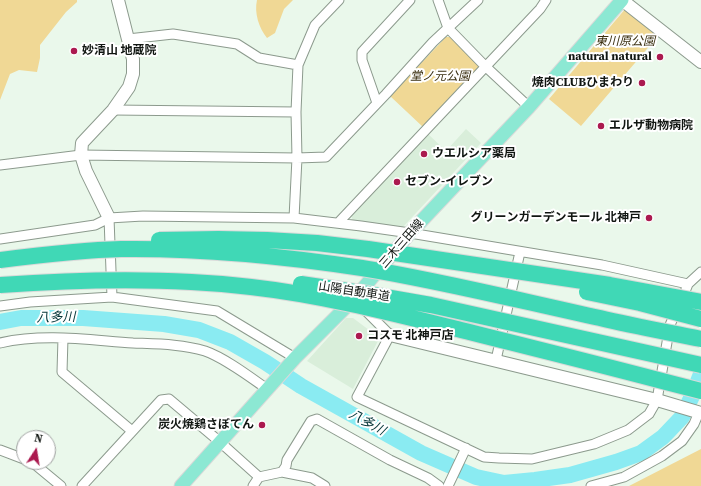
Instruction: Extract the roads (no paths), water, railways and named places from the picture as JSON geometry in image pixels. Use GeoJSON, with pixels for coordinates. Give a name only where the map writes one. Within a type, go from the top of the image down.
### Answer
{"type":"FeatureCollection","features":[{"type":"Feature","properties":{"kind":"highway"},"geometry":{"type":"LineString","coordinates":[[0,258],[71,246],[170,239],[267,240],[317,243],[368,249],[637,290],[701,302]]}},
{"type":"Feature","properties":{"kind":"highway","name":"山陽自動車道"},"geometry":{"type":"LineString","coordinates":[[0,258],[119,249],[213,252],[270,256],[363,268],[416,278],[472,289],[601,319],[701,339]]}},
{"type":"Feature","properties":{"kind":"highway"},"geometry":{"type":"LineString","coordinates":[[423,258],[640,303],[701,319]]}},
{"type":"Feature","properties":{"kind":"highway","name":"山陽自動車道"},"geometry":{"type":"LineString","coordinates":[[0,284],[24,280],[137,274],[250,278],[306,284],[431,305],[701,365]]}},
{"type":"Feature","properties":{"kind":"highway"},"geometry":{"type":"LineString","coordinates":[[0,284],[137,279],[251,287],[295,293],[389,312],[701,391]]}},
{"type":"Feature","properties":{"kind":"main road","name":"三木三田線"},"geometry":{"type":"LineString","coordinates":[[181,486],[293,360],[354,299],[410,233],[529,107],[622,0]]}},
{"type":"Feature","properties":{"kind":"street"},"geometry":{"type":"LineString","coordinates":[[112,298],[109,218],[86,171],[81,155],[82,143],[113,110],[129,87],[133,74],[133,59],[118,0]]}},
{"type":"Feature","properties":{"kind":"street"},"geometry":{"type":"LineString","coordinates":[[294,218],[297,158],[296,112],[298,65],[315,25],[339,0]]}},
{"type":"Feature","properties":{"kind":"street"},"geometry":{"type":"LineString","coordinates":[[377,103],[362,60],[362,52],[410,0]]}},
{"type":"Feature","properties":{"kind":"street"},"geometry":{"type":"LineString","coordinates":[[438,0],[448,28],[485,66],[529,107]]}},
{"type":"Feature","properties":{"kind":"street"},"geometry":{"type":"LineString","coordinates":[[0,165],[81,155],[297,158],[326,157],[433,42],[478,0]]}},
{"type":"Feature","properties":{"kind":"street"},"geometry":{"type":"LineString","coordinates":[[338,223],[540,9],[546,0]]}},
{"type":"Feature","properties":{"kind":"street"},"geometry":{"type":"LineString","coordinates":[[622,0],[701,62]]}},
{"type":"Feature","properties":{"kind":"street"},"geometry":{"type":"LineString","coordinates":[[128,39],[173,34],[238,44],[259,58],[298,65]]}},
{"type":"Feature","properties":{"kind":"street"},"geometry":{"type":"LineString","coordinates":[[113,110],[296,112]]}},
{"type":"Feature","properties":{"kind":"street"},"geometry":{"type":"LineString","coordinates":[[0,239],[95,226],[109,218],[158,216],[294,218],[410,233],[602,265],[688,284]]}},
{"type":"Feature","properties":{"kind":"street"},"geometry":{"type":"LineString","coordinates":[[496,360],[520,252]]}},
{"type":"Feature","properties":{"kind":"street"},"geometry":{"type":"LineString","coordinates":[[390,335],[357,397],[464,451],[484,457],[532,459],[594,444],[628,430],[649,414],[657,400],[670,325],[688,284],[701,272]]}},
{"type":"Feature","properties":{"kind":"street"},"geometry":{"type":"LineString","coordinates":[[0,306],[30,302],[112,298],[217,311],[293,360]]}},
{"type":"Feature","properties":{"kind":"street"},"geometry":{"type":"LineString","coordinates":[[354,299],[390,335],[496,360],[700,412],[694,424],[682,441],[662,456],[624,477],[591,486]]}},
{"type":"Feature","properties":{"kind":"street"},"geometry":{"type":"LineString","coordinates":[[0,343],[33,338],[63,338],[181,346],[205,352],[220,359],[269,388]]}},
{"type":"Feature","properties":{"kind":"street"},"geometry":{"type":"LineString","coordinates":[[63,338],[62,372],[132,431]]}},
{"type":"Feature","properties":{"kind":"street"},"geometry":{"type":"LineString","coordinates":[[82,486],[161,400],[169,399],[259,477]]}},
{"type":"Feature","properties":{"kind":"street"},"geometry":{"type":"LineString","coordinates":[[282,472],[286,466],[287,460],[311,421],[317,419],[390,460],[428,478],[439,486]]}},
{"type":"Feature","properties":{"kind":"street"},"geometry":{"type":"LineString","coordinates":[[0,450],[16,456]]}},
{"type":"Feature","properties":{"kind":"street"},"geometry":{"type":"LineString","coordinates":[[448,485],[464,451]]}},
{"type":"Feature","properties":{"kind":"street"},"geometry":{"type":"LineString","coordinates":[[42,470],[61,486]]}},
{"type":"Feature","properties":{"kind":"street"},"geometry":{"type":"LineString","coordinates":[[253,486],[259,477],[282,472],[312,478],[320,485]]}},
{"type":"Feature","properties":{"kind":"waterway","name":"八多川"},"geometry":{"type":"LineString","coordinates":[[0,322],[21,318],[83,318],[164,324],[199,330],[230,342],[265,362],[301,386],[421,453],[476,477],[504,483],[570,475],[641,453],[663,437],[682,417],[701,374]]}},
{"type":"Feature","properties":{"kind":"place","name":"妙清山 地蔵院"},"geometry":{"type":"Point","coordinates":[74,51]}},
{"type":"Feature","properties":{"kind":"place","name":"natural natural"},"geometry":{"type":"Point","coordinates":[660,57]}},
{"type":"Feature","properties":{"kind":"place","name":"焼肉CLUBひまわり"},"geometry":{"type":"Point","coordinates":[642,83]}},
{"type":"Feature","properties":{"kind":"place","name":"エルザ動物病院"},"geometry":{"type":"Point","coordinates":[601,126]}},
{"type":"Feature","properties":{"kind":"place","name":"ウエルシア薬局"},"geometry":{"type":"Point","coordinates":[424,154]}},
{"type":"Feature","properties":{"kind":"place","name":"セブン-イレブン"},"geometry":{"type":"Point","coordinates":[397,182]}},
{"type":"Feature","properties":{"kind":"place","name":"グリーンガーデンモール 北神戸"},"geometry":{"type":"Point","coordinates":[649,218]}},
{"type":"Feature","properties":{"kind":"place","name":"コスモ 北神戸店"},"geometry":{"type":"Point","coordinates":[359,336]}},
{"type":"Feature","properties":{"kind":"place","name":"炭火焼鶏さぼてん"},"geometry":{"type":"Point","coordinates":[262,425]}},
{"type":"Feature","properties":{"kind":"park label","name":"東川原公園"},"geometry":{"type":"Point","coordinates":[625,42]}},
{"type":"Feature","properties":{"kind":"park label","name":"堂ノ元公園"},"geometry":{"type":"Point","coordinates":[440,77]}}]}
